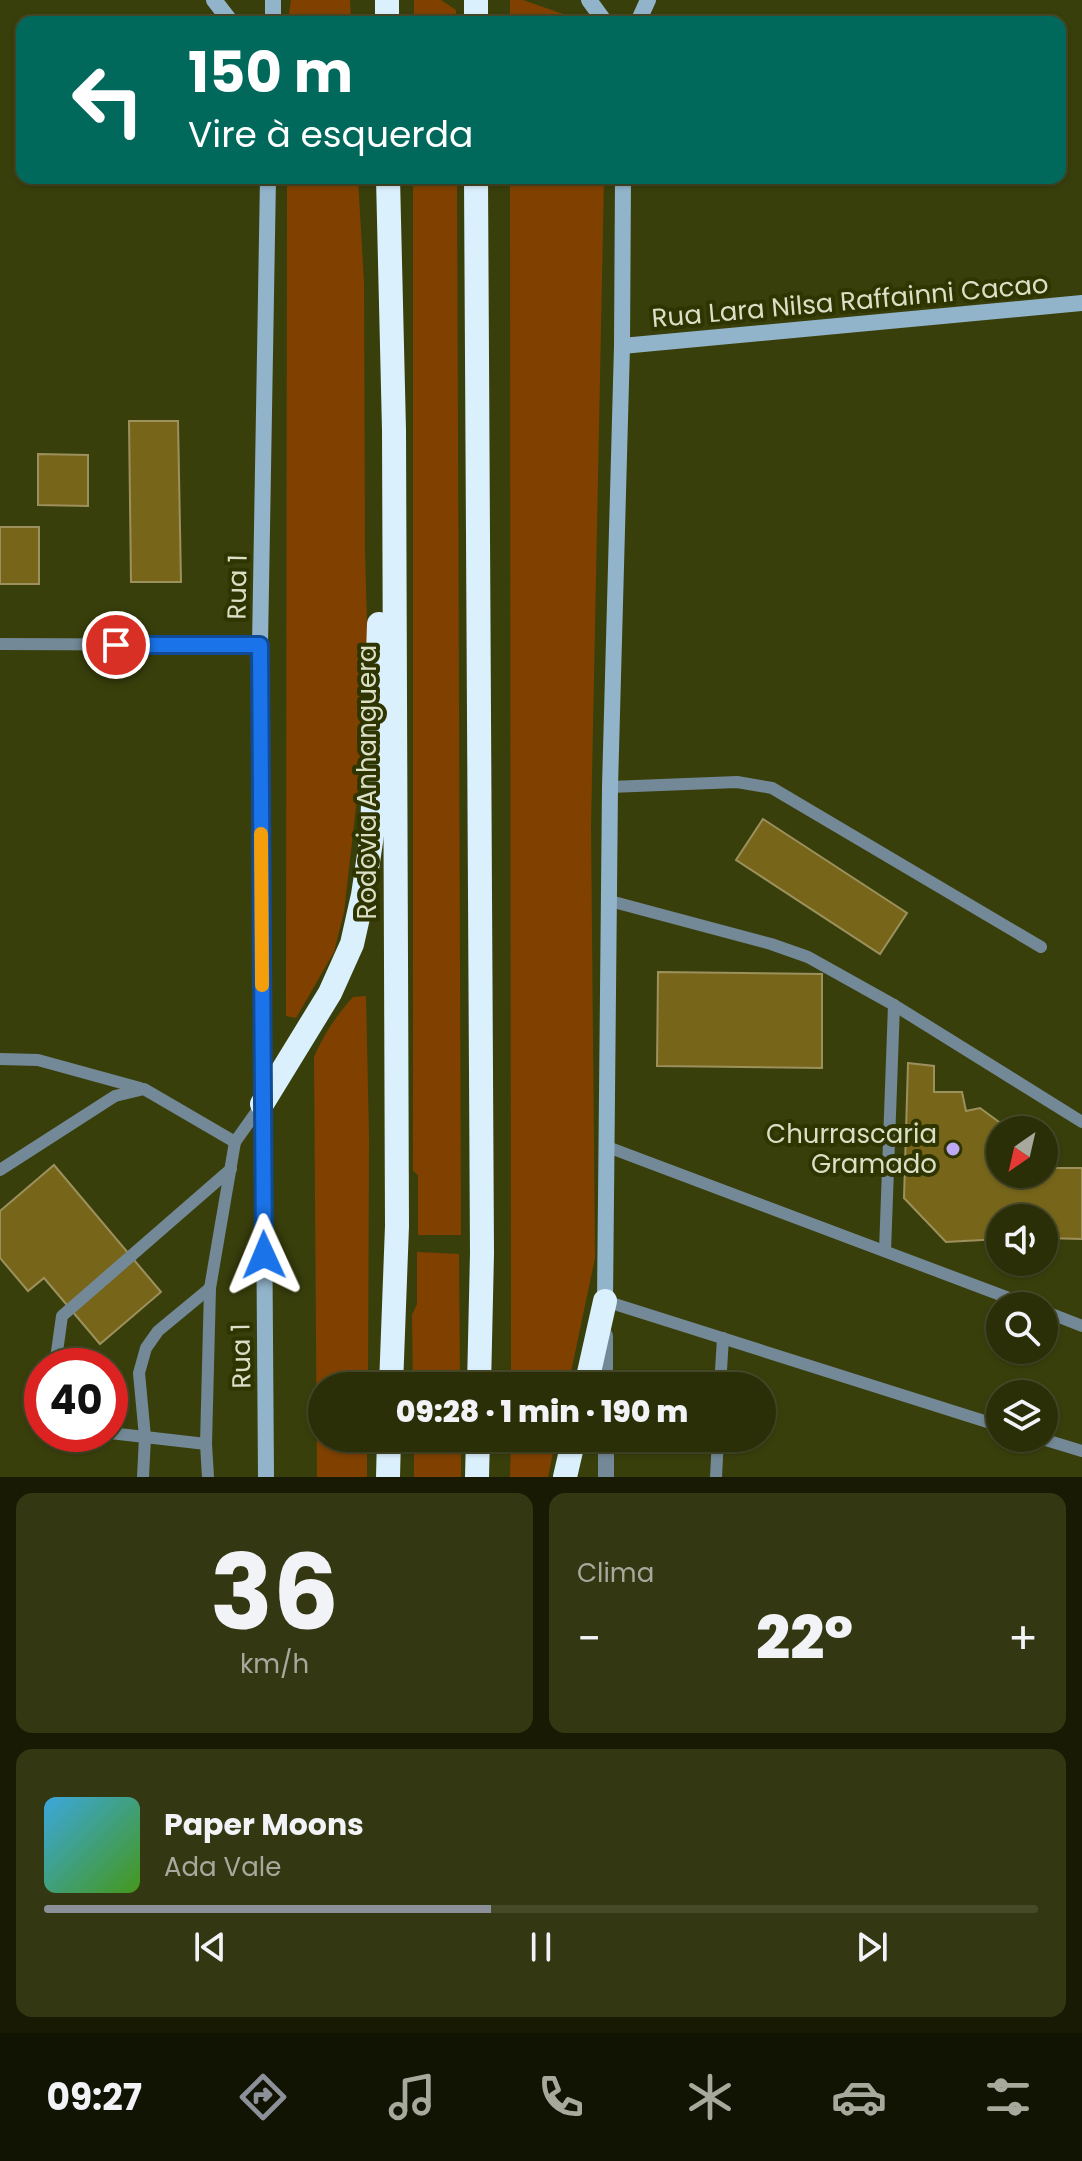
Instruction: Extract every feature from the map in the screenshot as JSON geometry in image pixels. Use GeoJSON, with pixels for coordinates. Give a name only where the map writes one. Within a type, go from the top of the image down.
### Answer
{"type":"FeatureCollection","features":[{"type":"Feature","properties":{"kind":"highway","name":"Rodovia Anhanguera"},"geometry":{"type":"LineString","coordinates":[[388,184],[394,430],[397,1226],[392,1372]]}},
{"type":"Feature","properties":{"kind":"highway"},"geometry":{"type":"LineString","coordinates":[[476,184],[482,1237],[479,1372]]}},
{"type":"Feature","properties":{"kind":"highway"},"geometry":{"type":"LineString","coordinates":[[262,1104],[330,993],[352,944],[363,895],[372,835],[382,544],[394,430]]}},
{"type":"Feature","properties":{"kind":"highway"},"geometry":{"type":"LineString","coordinates":[[589,1372],[605,1301]]}},
{"type":"Feature","properties":{"kind":"highway"},"geometry":{"type":"LineString","coordinates":[[387,1476],[388,1452]]}},
{"type":"Feature","properties":{"kind":"highway"},"geometry":{"type":"LineString","coordinates":[[477,1477],[478,1452]]}},
{"type":"Feature","properties":{"kind":"highway"},"geometry":{"type":"LineString","coordinates":[[565,1477],[571,1452]]}},
{"type":"Feature","properties":{"kind":"street"},"geometry":{"type":"LineString","coordinates":[[214,0],[226,16]]}},
{"type":"Feature","properties":{"kind":"street","name":"Rua 1"},"geometry":{"type":"LineString","coordinates":[[266,1477],[260,645],[268,184]]}},
{"type":"Feature","properties":{"kind":"street"},"geometry":{"type":"LineString","coordinates":[[605,1372],[610,787],[622,346],[623,184]]}},
{"type":"Feature","properties":{"kind":"street","name":"Rua Lara Nilsa Raffainni Cacao"},"geometry":{"type":"LineString","coordinates":[[622,346],[1082,303]]}},
{"type":"Feature","properties":{"kind":"street"},"geometry":{"type":"LineString","coordinates":[[606,1452],[606,1477]]}},
{"type":"Feature","properties":{"kind":"lane"},"geometry":{"type":"LineString","coordinates":[[0,644],[260,645]]}},
{"type":"Feature","properties":{"kind":"lane"},"geometry":{"type":"LineString","coordinates":[[610,787],[737,782],[772,788],[1041,947]]}},
{"type":"Feature","properties":{"kind":"lane"},"geometry":{"type":"LineString","coordinates":[[610,901],[771,944],[808,957],[894,1005],[1082,1122]]}},
{"type":"Feature","properties":{"kind":"lane"},"geometry":{"type":"LineString","coordinates":[[885,1251],[894,1005]]}},
{"type":"Feature","properties":{"kind":"lane"},"geometry":{"type":"LineString","coordinates":[[0,1059],[38,1060],[144,1089],[235,1142]]}},
{"type":"Feature","properties":{"kind":"lane"},"geometry":{"type":"LineString","coordinates":[[0,1170],[115,1096],[144,1089]]}},
{"type":"Feature","properties":{"kind":"lane"},"geometry":{"type":"LineString","coordinates":[[208,1477],[210,1288],[235,1142],[262,1104]]}},
{"type":"Feature","properties":{"kind":"lane"},"geometry":{"type":"LineString","coordinates":[[605,1146],[993,1292]]}},
{"type":"Feature","properties":{"kind":"lane"},"geometry":{"type":"LineString","coordinates":[[58,1348],[62,1316],[231,1169]]}},
{"type":"Feature","properties":{"kind":"lane"},"geometry":{"type":"LineString","coordinates":[[143,1477],[145,1437],[139,1373],[146,1348],[158,1331],[210,1288]]}},
{"type":"Feature","properties":{"kind":"lane"},"geometry":{"type":"LineString","coordinates":[[605,1301],[986,1422]]}},
{"type":"Feature","properties":{"kind":"lane"},"geometry":{"type":"LineString","coordinates":[[1058,1317],[1082,1326]]}},
{"type":"Feature","properties":{"kind":"lane"},"geometry":{"type":"LineString","coordinates":[[721,1372],[723,1338]]}},
{"type":"Feature","properties":{"kind":"lane"},"geometry":{"type":"LineString","coordinates":[[128,1435],[206,1444]]}},
{"type":"Feature","properties":{"kind":"lane"},"geometry":{"type":"LineString","coordinates":[[1058,1444],[1082,1451]]}},
{"type":"Feature","properties":{"kind":"lane"},"geometry":{"type":"LineString","coordinates":[[716,1477],[717,1452]]}},
{"type":"Feature","properties":{"kind":"shaded area"},"geometry":{"type":"Polygon","coordinates":[[[291,0],[350,0],[351,16],[289,16],[291,0]]]}},
{"type":"Feature","properties":{"kind":"shaded area"},"geometry":{"type":"Polygon","coordinates":[[[414,0],[441,0],[456,10],[456,16],[414,16],[414,0]]]}},
{"type":"Feature","properties":{"kind":"shaded area"},"geometry":{"type":"Polygon","coordinates":[[[510,0],[523,0],[569,16],[510,16],[510,0]]]}},
{"type":"Feature","properties":{"kind":"shaded area"},"geometry":{"type":"Polygon","coordinates":[[[287,184],[358,184],[364,283],[369,694],[344,912],[334,952],[296,1018],[286,1016],[287,184]]]}},
{"type":"Feature","properties":{"kind":"shaded area"},"geometry":{"type":"Polygon","coordinates":[[[413,184],[457,184],[461,1235],[418,1235],[418,1175],[413,1171],[413,184]]]}},
{"type":"Feature","properties":{"kind":"shaded area"},"geometry":{"type":"Polygon","coordinates":[[[510,184],[604,184],[591,826],[595,1258],[571,1372],[511,1372],[510,184]]]}},
{"type":"Feature","properties":{"kind":"shaded area"},"geometry":{"type":"Polygon","coordinates":[[[366,996],[368,1372],[316,1372],[314,1057],[326,1033],[353,997],[366,996]]]}},
{"type":"Feature","properties":{"kind":"shaded area"},"geometry":{"type":"Polygon","coordinates":[[[417,1252],[459,1254],[460,1372],[413,1372],[412,1315],[417,1304],[417,1252]]]}},
{"type":"Feature","properties":{"kind":"shaded area"},"geometry":{"type":"Polygon","coordinates":[[[317,1452],[367,1452],[367,1477],[317,1477],[317,1452]]]}},
{"type":"Feature","properties":{"kind":"shaded area"},"geometry":{"type":"Polygon","coordinates":[[[414,1452],[461,1452],[461,1477],[414,1477],[414,1452]]]}},
{"type":"Feature","properties":{"kind":"shaded area"},"geometry":{"type":"Polygon","coordinates":[[[511,1452],[553,1452],[548,1477],[510,1477],[511,1452]]]}},
{"type":"Feature","properties":{"kind":"building"},"geometry":{"type":"Polygon","coordinates":[[[129,421],[178,421],[181,582],[131,582],[129,421]]]}},
{"type":"Feature","properties":{"kind":"building"},"geometry":{"type":"Polygon","coordinates":[[[38,454],[88,455],[88,506],[38,505],[38,454]]]}},
{"type":"Feature","properties":{"kind":"building"},"geometry":{"type":"Polygon","coordinates":[[[0,527],[39,527],[39,584],[0,584],[0,527]]]}},
{"type":"Feature","properties":{"kind":"building"},"geometry":{"type":"Polygon","coordinates":[[[763,819],[907,913],[880,954],[736,860],[763,819]]]}},
{"type":"Feature","properties":{"kind":"building"},"geometry":{"type":"Polygon","coordinates":[[[658,972],[822,974],[822,1068],[657,1066],[658,972]]]}},
{"type":"Feature","properties":{"kind":"building","name":"Churrascaria Gramado"},"geometry":{"type":"Polygon","coordinates":[[[908,1063],[934,1066],[934,1092],[962,1092],[966,1111],[980,1108],[991,1116],[986,1116],[986,1188],[1058,1188],[1058,1168],[1082,1168],[1082,1239],[1058,1238],[1058,1204],[986,1204],[986,1240],[946,1242],[904,1198],[908,1063]]]}},
{"type":"Feature","properties":{"kind":"building"},"geometry":{"type":"Polygon","coordinates":[[[54,1165],[161,1292],[100,1344],[44,1278],[28,1291],[0,1258],[0,1211],[54,1165]]]}},
{"type":"Feature","properties":{"kind":"slow traffic"},"geometry":{"type":"LineString","coordinates":[[261,834],[262,985]]}},
{"type":"Feature","properties":{"kind":"place","name":"Churrascaria Gramado"},"geometry":{"type":"Point","coordinates":[953,1149]}},
{"type":"Feature","properties":{"kind":"route"},"geometry":{"type":"LineString","coordinates":[[116,645],[260,645],[264,1255]]}}]}
